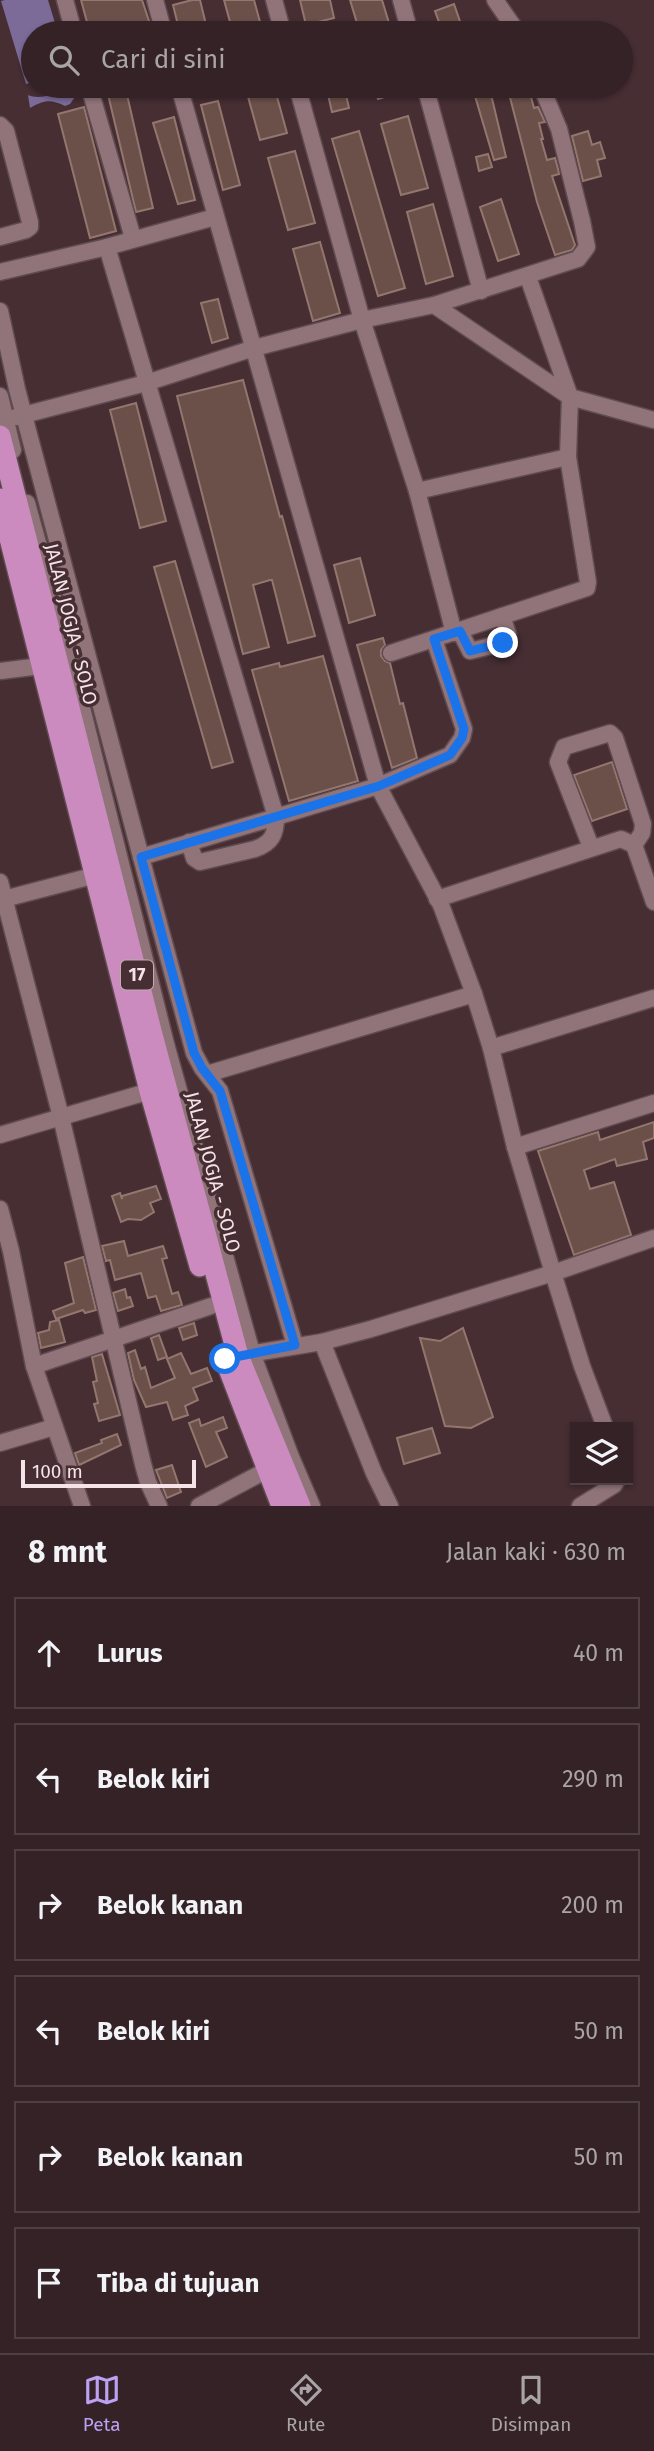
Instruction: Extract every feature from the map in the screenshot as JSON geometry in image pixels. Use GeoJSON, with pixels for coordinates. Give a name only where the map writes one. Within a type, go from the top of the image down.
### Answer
{"type":"FeatureCollection","features":[{"type":"Feature","properties":{"kind":"highway","name":"JALAN JOGJA - SOLO"},"geometry":{"type":"LineString","coordinates":[[2,426],[163,1084],[211,1306],[239,1356],[300,1506]]}},
{"type":"Feature","properties":{"kind":"highway","name":"JALAN JOGJA - SOLO"},"geometry":{"type":"LineString","coordinates":[[0,499],[96,875],[163,1084],[239,1356],[267,1470],[282,1506]]}},
{"type":"Feature","properties":{"kind":"street"},"geometry":{"type":"LineString","coordinates":[[65,0],[71,21]]}},
{"type":"Feature","properties":{"kind":"street"},"geometry":{"type":"LineString","coordinates":[[155,0],[161,21]]}},
{"type":"Feature","properties":{"kind":"street"},"geometry":{"type":"LineString","coordinates":[[274,0],[280,21]]}},
{"type":"Feature","properties":{"kind":"street"},"geometry":{"type":"LineString","coordinates":[[401,0],[407,21]]}},
{"type":"Feature","properties":{"kind":"street"},"geometry":{"type":"LineString","coordinates":[[495,0],[510,21]]}},
{"type":"Feature","properties":{"kind":"street"},"geometry":{"type":"LineString","coordinates":[[92,98],[133,238]]}},
{"type":"Feature","properties":{"kind":"street"},"geometry":{"type":"LineString","coordinates":[[182,98],[379,786],[437,899],[474,994],[491,1048],[515,1147],[582,1366],[602,1422]]}},
{"type":"Feature","properties":{"kind":"street"},"geometry":{"type":"LineString","coordinates":[[300,98],[362,320],[417,491],[457,632],[470,651],[503,643],[508,634],[502,617]]}},
{"type":"Feature","properties":{"kind":"street"},"geometry":{"type":"LineString","coordinates":[[428,98],[481,291]]}},
{"type":"Feature","properties":{"kind":"street"},"geometry":{"type":"LineString","coordinates":[[0,396],[2,426],[25,415],[146,383],[254,348],[362,320],[434,305],[578,259],[587,247],[559,129],[546,98]]}},
{"type":"Feature","properties":{"kind":"street"},"geometry":{"type":"LineString","coordinates":[[0,125],[6,131],[30,227],[0,237]]}},
{"type":"Feature","properties":{"kind":"street"},"geometry":{"type":"LineString","coordinates":[[0,272],[107,247],[215,217]]}},
{"type":"Feature","properties":{"kind":"street"},"geometry":{"type":"LineString","coordinates":[[107,247],[276,817],[276,831],[272,838],[264,846],[255,849],[200,862],[194,859],[189,842]]}},
{"type":"Feature","properties":{"kind":"street"},"geometry":{"type":"LineString","coordinates":[[391,653],[585,589],[588,585],[568,457],[570,397],[527,277]]}},
{"type":"Feature","properties":{"kind":"street"},"geometry":{"type":"LineString","coordinates":[[434,305],[570,397],[654,420]]}},
{"type":"Feature","properties":{"kind":"street"},"geometry":{"type":"LineString","coordinates":[[0,311],[17,389],[194,1053],[220,1091],[295,1345]]}},
{"type":"Feature","properties":{"kind":"street"},"geometry":{"type":"LineString","coordinates":[[417,491],[568,457]]}},
{"type":"Feature","properties":{"kind":"street"},"geometry":{"type":"LineString","coordinates":[[141,857],[379,786],[450,755],[462,738],[464,729],[434,639]]}},
{"type":"Feature","properties":{"kind":"street"},"geometry":{"type":"LineString","coordinates":[[0,671],[41,666]]}},
{"type":"Feature","properties":{"kind":"street"},"geometry":{"type":"LineString","coordinates":[[591,847],[558,762],[564,747],[610,733],[615,738],[643,824],[642,833],[634,845]]}},
{"type":"Feature","properties":{"kind":"street"},"geometry":{"type":"LineString","coordinates":[[437,899],[621,839],[634,845],[654,902]]}},
{"type":"Feature","properties":{"kind":"street"},"geometry":{"type":"LineString","coordinates":[[2,899],[96,875]]}},
{"type":"Feature","properties":{"kind":"street"},"geometry":{"type":"LineString","coordinates":[[0,882],[2,899],[61,1117],[148,1482],[159,1506]]}},
{"type":"Feature","properties":{"kind":"street"},"geometry":{"type":"LineString","coordinates":[[207,1074],[474,994]]}},
{"type":"Feature","properties":{"kind":"street"},"geometry":{"type":"LineString","coordinates":[[491,1048],[654,998]]}},
{"type":"Feature","properties":{"kind":"street"},"geometry":{"type":"LineString","coordinates":[[0,1135],[163,1084]]}},
{"type":"Feature","properties":{"kind":"street"},"geometry":{"type":"LineString","coordinates":[[515,1147],[654,1103]]}},
{"type":"Feature","properties":{"kind":"street"},"geometry":{"type":"LineString","coordinates":[[0,1209],[34,1366],[82,1506]]}},
{"type":"Feature","properties":{"kind":"street"},"geometry":{"type":"LineString","coordinates":[[312,1506],[239,1356],[322,1342],[372,1329],[553,1273],[654,1238]]}},
{"type":"Feature","properties":{"kind":"street"},"geometry":{"type":"LineString","coordinates":[[34,1366],[211,1306]]}},
{"type":"Feature","properties":{"kind":"street"},"geometry":{"type":"LineString","coordinates":[[322,1342],[374,1473],[390,1506]]}},
{"type":"Feature","properties":{"kind":"street"},"geometry":{"type":"LineString","coordinates":[[0,1444],[54,1427]]}},
{"type":"Feature","properties":{"kind":"street"},"geometry":{"type":"LineString","coordinates":[[199,1506],[267,1470]]}},
{"type":"Feature","properties":{"kind":"street"},"geometry":{"type":"LineString","coordinates":[[580,1506],[614,1485]]}},
{"type":"Feature","properties":{"kind":"shaded area"},"geometry":{"type":"Polygon","coordinates":[[[48,0],[54,21],[21,21],[21,67],[1,1],[48,0]]]}},
{"type":"Feature","properties":{"kind":"shaded area"},"geometry":{"type":"Polygon","coordinates":[[[28,98],[74,98],[65,106],[47,101],[30,108],[28,98]]]}},
{"type":"Feature","properties":{"kind":"building"},"geometry":{"type":"Polygon","coordinates":[[[81,0],[142,0],[149,21],[87,21],[81,0]]]}},
{"type":"Feature","properties":{"kind":"building"},"geometry":{"type":"Polygon","coordinates":[[[200,0],[205,21],[177,21],[173,5],[200,0]]]}},
{"type":"Feature","properties":{"kind":"building"},"geometry":{"type":"Polygon","coordinates":[[[224,0],[254,0],[260,21],[230,21],[224,0]]]}},
{"type":"Feature","properties":{"kind":"building"},"geometry":{"type":"Polygon","coordinates":[[[300,0],[330,0],[334,18],[305,21],[300,0]]]}},
{"type":"Feature","properties":{"kind":"building"},"geometry":{"type":"Polygon","coordinates":[[[350,0],[382,0],[388,21],[356,21],[350,0]]]}},
{"type":"Feature","properties":{"kind":"building"},"geometry":{"type":"Polygon","coordinates":[[[454,4],[460,21],[439,21],[435,11],[454,4]]]}},
{"type":"Feature","properties":{"kind":"building"},"geometry":{"type":"Polygon","coordinates":[[[109,98],[128,98],[153,208],[136,212],[109,98]]]}},
{"type":"Feature","properties":{"kind":"building"},"geometry":{"type":"Polygon","coordinates":[[[248,98],[277,98],[287,133],[260,140],[248,98]]]}},
{"type":"Feature","properties":{"kind":"building"},"geometry":{"type":"Polygon","coordinates":[[[329,98],[347,98],[349,108],[332,112],[329,98]]]}},
{"type":"Feature","properties":{"kind":"building"},"geometry":{"type":"Polygon","coordinates":[[[476,98],[492,98],[506,157],[494,160],[476,98]]]}},
{"type":"Feature","properties":{"kind":"building"},"geometry":{"type":"Polygon","coordinates":[[[510,98],[531,98],[534,108],[538,107],[545,122],[539,123],[541,139],[547,160],[555,158],[559,174],[552,176],[575,245],[572,250],[555,255],[537,202],[510,98]]]}},
{"type":"Feature","properties":{"kind":"building"},"geometry":{"type":"Polygon","coordinates":[[[218,101],[240,185],[223,190],[201,105],[218,101]]]}},
{"type":"Feature","properties":{"kind":"building"},"geometry":{"type":"Polygon","coordinates":[[[84,107],[116,231],[90,238],[58,114],[84,107]]]}},
{"type":"Feature","properties":{"kind":"building"},"geometry":{"type":"Polygon","coordinates":[[[408,116],[428,188],[401,195],[381,124],[408,116]]]}},
{"type":"Feature","properties":{"kind":"building"},"geometry":{"type":"Polygon","coordinates":[[[174,117],[195,200],[178,204],[153,123],[174,117]]]}},
{"type":"Feature","properties":{"kind":"building"},"geometry":{"type":"Polygon","coordinates":[[[359,131],[405,288],[378,296],[332,139],[359,131]]]}},
{"type":"Feature","properties":{"kind":"building"},"geometry":{"type":"Polygon","coordinates":[[[588,131],[592,145],[600,142],[605,158],[597,160],[601,176],[583,181],[572,136],[588,131]]]}},
{"type":"Feature","properties":{"kind":"building"},"geometry":{"type":"Polygon","coordinates":[[[295,151],[315,223],[288,230],[268,158],[295,151]]]}},
{"type":"Feature","properties":{"kind":"building"},"geometry":{"type":"Polygon","coordinates":[[[488,154],[492,167],[479,171],[476,157],[488,154]]]}},
{"type":"Feature","properties":{"kind":"building"},"geometry":{"type":"Polygon","coordinates":[[[501,199],[519,254],[498,261],[480,207],[501,199]]]}},
{"type":"Feature","properties":{"kind":"building"},"geometry":{"type":"Polygon","coordinates":[[[433,204],[453,276],[426,284],[407,212],[433,204]]]}},
{"type":"Feature","properties":{"kind":"building"},"geometry":{"type":"Polygon","coordinates":[[[320,242],[340,313],[313,321],[293,249],[320,242]]]}},
{"type":"Feature","properties":{"kind":"building"},"geometry":{"type":"Polygon","coordinates":[[[218,299],[228,338],[212,343],[201,303],[218,299]]]}},
{"type":"Feature","properties":{"kind":"building"},"geometry":{"type":"Polygon","coordinates":[[[243,380],[315,636],[288,643],[270,580],[253,585],[269,647],[243,654],[177,396],[243,380]]]}},
{"type":"Feature","properties":{"kind":"building"},"geometry":{"type":"Polygon","coordinates":[[[136,403],[166,521],[140,528],[110,410],[136,403]]]}},
{"type":"Feature","properties":{"kind":"building"},"geometry":{"type":"Polygon","coordinates":[[[360,558],[375,615],[349,623],[334,565],[360,558]]]}},
{"type":"Feature","properties":{"kind":"building"},"geometry":{"type":"Polygon","coordinates":[[[175,561],[233,762],[212,768],[154,567],[175,561]]]}},
{"type":"Feature","properties":{"kind":"building"},"geometry":{"type":"Polygon","coordinates":[[[383,638],[385,645],[381,656],[390,663],[417,758],[392,768],[357,645],[383,638]]]}},
{"type":"Feature","properties":{"kind":"building"},"geometry":{"type":"Polygon","coordinates":[[[323,656],[358,781],[289,801],[252,670],[279,663],[280,667],[323,656]]]}},
{"type":"Feature","properties":{"kind":"building"},"geometry":{"type":"Polygon","coordinates":[[[612,762],[627,809],[592,821],[574,775],[612,762]]]}},
{"type":"Feature","properties":{"kind":"building"},"geometry":{"type":"Polygon","coordinates":[[[654,1122],[654,1138],[643,1142],[647,1159],[617,1166],[615,1159],[584,1170],[590,1189],[614,1182],[631,1235],[574,1255],[538,1151],[598,1132],[600,1140],[654,1122]]]}},
{"type":"Feature","properties":{"kind":"building"},"geometry":{"type":"Polygon","coordinates":[[[156,1186],[161,1199],[150,1203],[154,1212],[141,1220],[128,1219],[121,1222],[112,1196],[120,1193],[122,1199],[122,1196],[156,1186]]]}},
{"type":"Feature","properties":{"kind":"building"},"geometry":{"type":"Polygon","coordinates":[[[124,1241],[128,1256],[163,1246],[167,1258],[162,1259],[172,1294],[178,1292],[182,1305],[161,1311],[156,1296],[148,1298],[141,1273],[115,1280],[110,1260],[106,1261],[102,1246],[124,1241]]]}},
{"type":"Feature","properties":{"kind":"building"},"geometry":{"type":"Polygon","coordinates":[[[83,1257],[96,1310],[85,1313],[83,1310],[56,1319],[53,1311],[74,1303],[65,1263],[83,1257]]]}},
{"type":"Feature","properties":{"kind":"building"},"geometry":{"type":"Polygon","coordinates":[[[125,1289],[133,1306],[118,1311],[113,1293],[125,1289]]]}},
{"type":"Feature","properties":{"kind":"building"},"geometry":{"type":"Polygon","coordinates":[[[59,1320],[65,1342],[41,1348],[38,1333],[49,1330],[50,1322],[59,1320]]]}},
{"type":"Feature","properties":{"kind":"building"},"geometry":{"type":"Polygon","coordinates":[[[194,1323],[197,1335],[183,1340],[179,1328],[194,1323]]]}},
{"type":"Feature","properties":{"kind":"building"},"geometry":{"type":"Polygon","coordinates":[[[463,1328],[493,1417],[471,1428],[445,1426],[420,1338],[440,1341],[463,1328]]]}},
{"type":"Feature","properties":{"kind":"building"},"geometry":{"type":"Polygon","coordinates":[[[159,1335],[167,1357],[158,1360],[151,1338],[159,1335]]]}},
{"type":"Feature","properties":{"kind":"building"},"geometry":{"type":"Polygon","coordinates":[[[135,1350],[141,1369],[145,1367],[151,1388],[175,1378],[167,1359],[181,1353],[191,1374],[207,1368],[212,1381],[193,1388],[198,1400],[185,1406],[188,1415],[173,1420],[167,1402],[146,1407],[134,1380],[128,1353],[135,1350]]]}},
{"type":"Feature","properties":{"kind":"building"},"geometry":{"type":"Polygon","coordinates":[[[102,1354],[120,1415],[99,1421],[94,1404],[98,1403],[93,1382],[97,1381],[92,1357],[102,1354]]]}},
{"type":"Feature","properties":{"kind":"building"},"geometry":{"type":"Polygon","coordinates":[[[223,1417],[227,1428],[216,1432],[227,1457],[206,1467],[189,1423],[199,1419],[201,1426],[223,1417]]]}},
{"type":"Feature","properties":{"kind":"building"},"geometry":{"type":"Polygon","coordinates":[[[432,1428],[440,1453],[404,1464],[397,1438],[432,1428]]]}},
{"type":"Feature","properties":{"kind":"building"},"geometry":{"type":"Polygon","coordinates":[[[117,1434],[121,1445],[79,1465],[75,1453],[117,1434]]]}},
{"type":"Feature","properties":{"kind":"building"},"geometry":{"type":"Polygon","coordinates":[[[172,1465],[181,1492],[167,1498],[156,1470],[172,1465]]]}},
{"type":"Feature","properties":{"kind":"route"},"geometry":{"type":"LineString","coordinates":[[225,1359],[295,1345],[220,1091],[194,1053],[141,857],[379,786],[450,755],[462,738],[464,729],[434,639],[460,631],[470,651],[503,643]]}}]}
